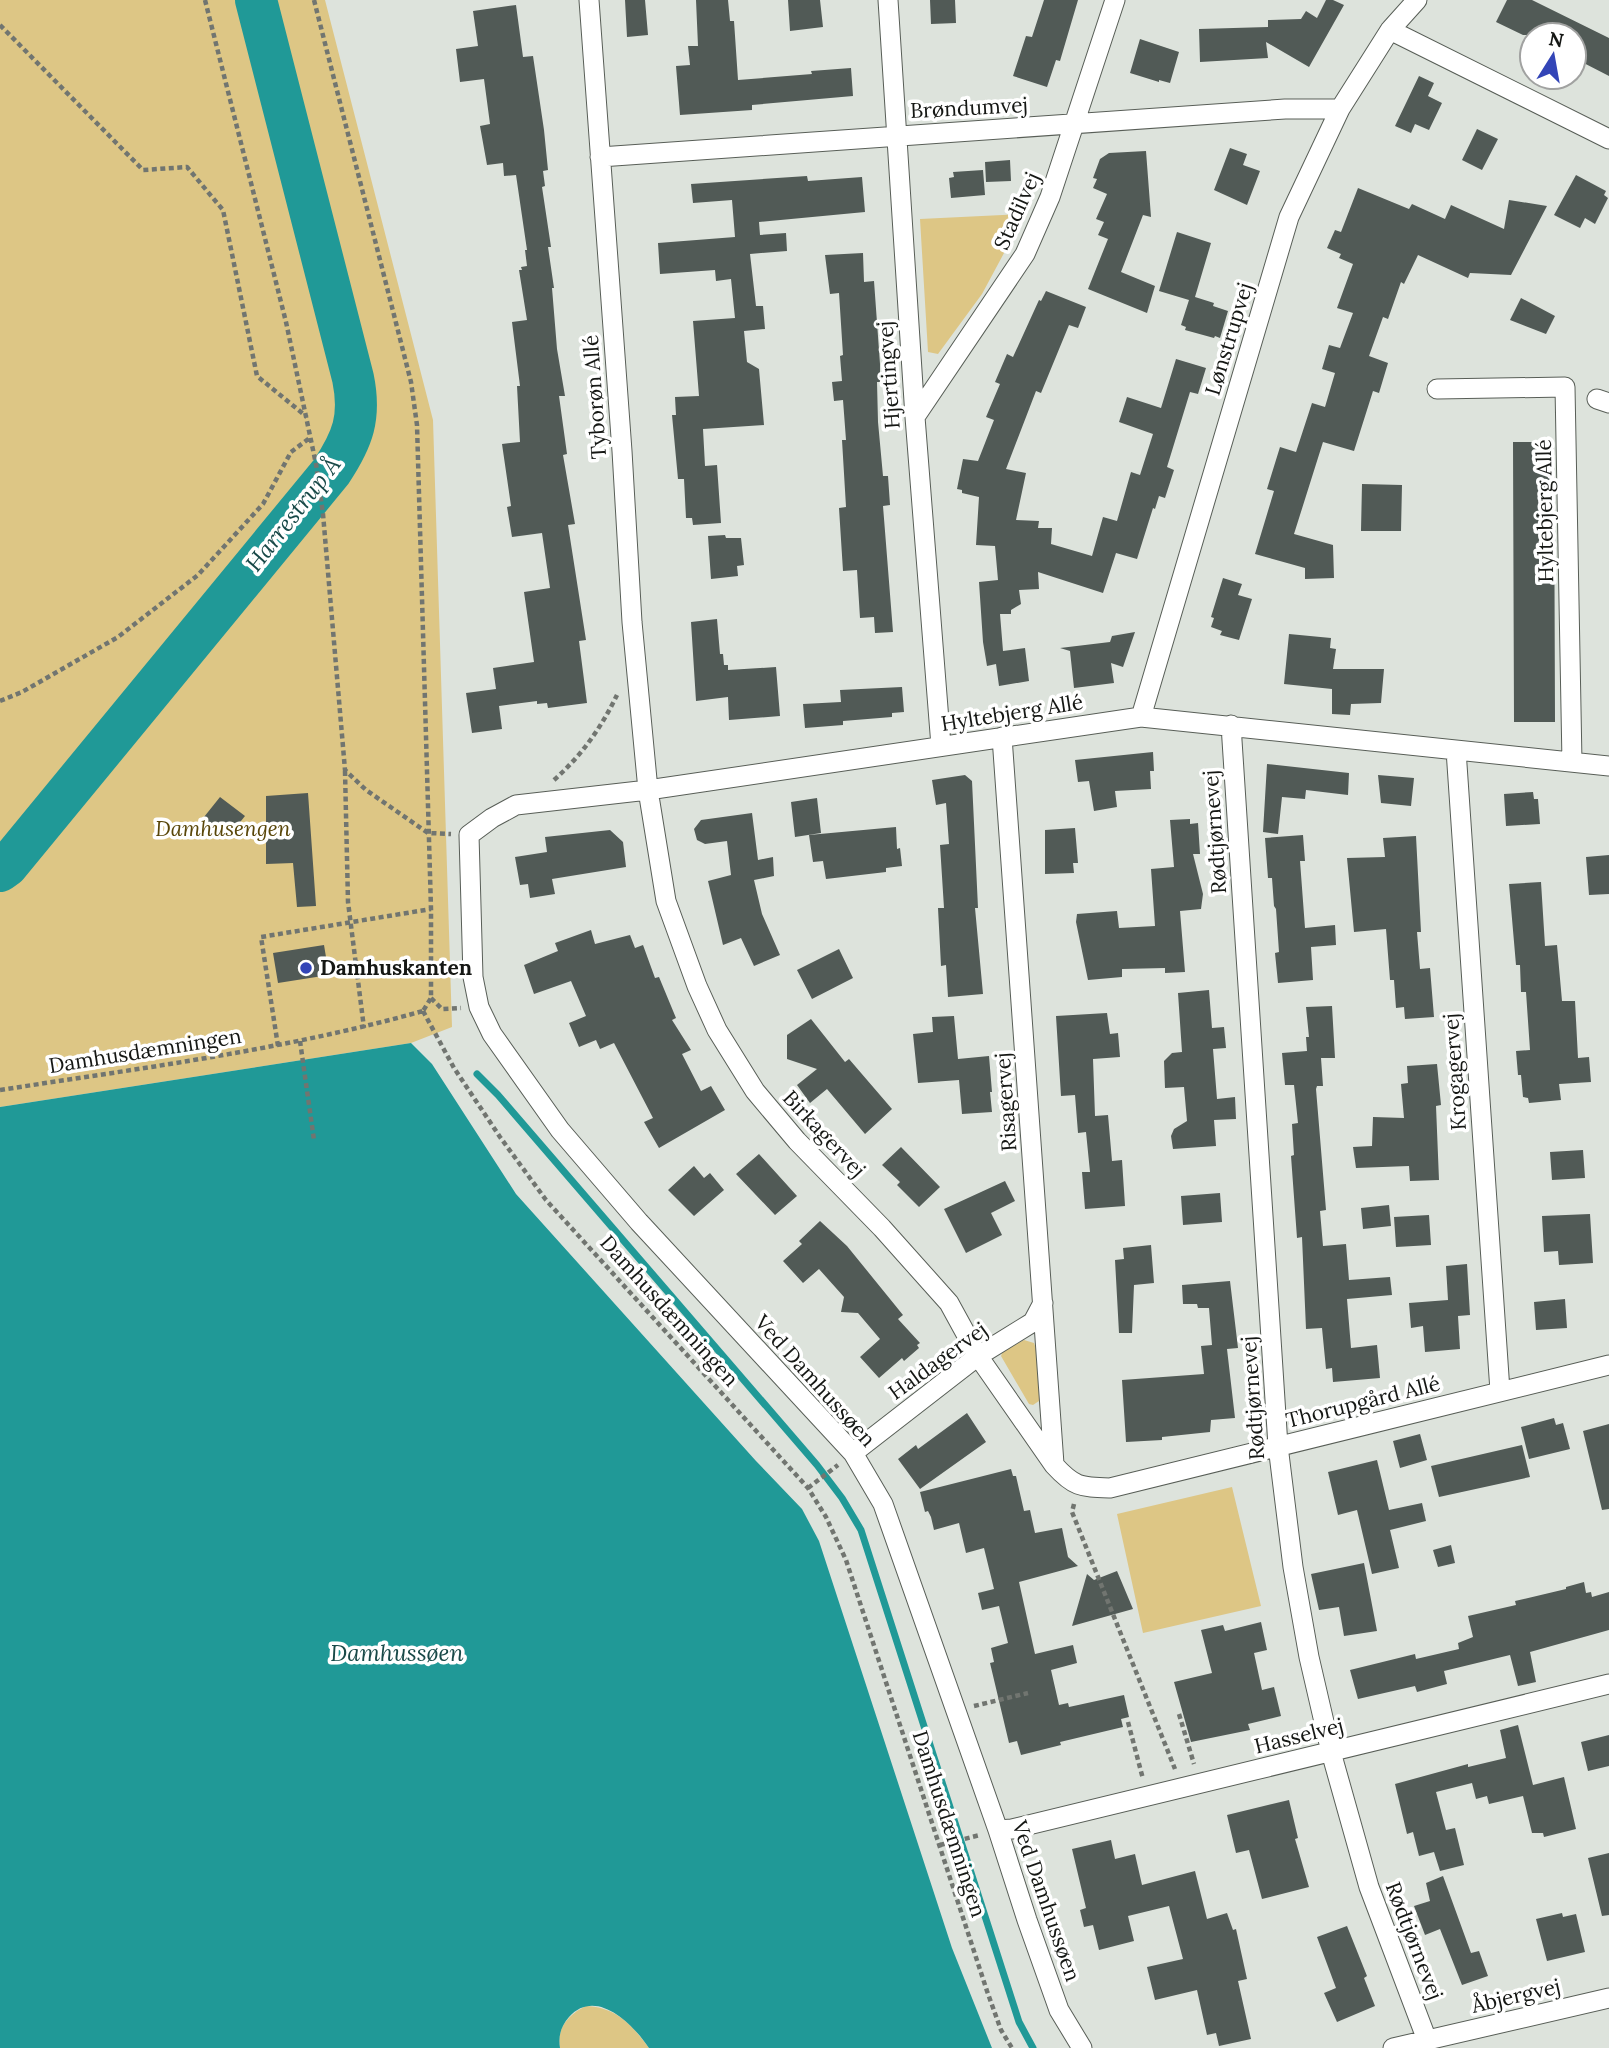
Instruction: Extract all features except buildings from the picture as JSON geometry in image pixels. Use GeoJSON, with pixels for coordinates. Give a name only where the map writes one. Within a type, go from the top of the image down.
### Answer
{"type":"FeatureCollection","features":[{"type":"Feature","properties":{"kind":"street","name":"Tyborøn Allé"},"geometry":{"type":"LineString","coordinates":[[589,0],[632,622],[648,790]]}},
{"type":"Feature","properties":{"kind":"street","name":"Hjertingvej"},"geometry":{"type":"LineString","coordinates":[[888,0],[915,417],[941,747]]}},
{"type":"Feature","properties":{"kind":"street","name":"Stadilvej"},"geometry":{"type":"LineString","coordinates":[[915,417],[1025,254],[1050,197],[1115,0]]}},
{"type":"Feature","properties":{"kind":"street","name":"Lønstrupvej"},"geometry":{"type":"LineString","coordinates":[[1141,717],[1289,217],[1340,109],[1390,30],[1417,0]]}},
{"type":"Feature","properties":{"kind":"street"},"geometry":{"type":"LineString","coordinates":[[1390,30],[1609,139]]}},
{"type":"Feature","properties":{"kind":"street","name":"Brøndumvej"},"geometry":{"type":"LineString","coordinates":[[600,157],[1285,109],[1340,109]]}},
{"type":"Feature","properties":{"kind":"street","name":"Hyltebjerg Allé"},"geometry":{"type":"LineString","coordinates":[[1437,388],[1565,387],[1572,762]]}},
{"type":"Feature","properties":{"kind":"street","name":"Hyltebjerg Allé"},"geometry":{"type":"LineString","coordinates":[[470,835],[492,818],[516,805],[648,790],[1141,717],[1609,766]]}},
{"type":"Feature","properties":{"kind":"street","name":"Rødtjørnevej"},"geometry":{"type":"LineString","coordinates":[[1231,725],[1278,1446],[1293,1567],[1309,1657],[1331,1752],[1369,1887],[1429,2044]]}},
{"type":"Feature","properties":{"kind":"street","name":"Risagervej"},"geometry":{"type":"LineString","coordinates":[[1002,737],[1054,1465]]}},
{"type":"Feature","properties":{"kind":"street","name":"Krogagervej"},"geometry":{"type":"LineString","coordinates":[[1456,750],[1500,1391]]}},
{"type":"Feature","properties":{"kind":"street","name":"Birkagervej"},"geometry":{"type":"LineString","coordinates":[[648,790],[666,901],[717,1030],[755,1091],[797,1141],[883,1228],[949,1303],[978,1356],[1054,1465]]}},
{"type":"Feature","properties":{"kind":"street","name":"Ved Damhussøen"},"geometry":{"type":"LineString","coordinates":[[470,835],[473,977],[479,1007],[492,1034],[560,1130],[847,1458],[883,1504],[956,1710],[990,1832],[1027,1920],[1059,2011],[1082,2048]]}},
{"type":"Feature","properties":{"kind":"street","name":"Haldagervej"},"geometry":{"type":"LineString","coordinates":[[847,1458],[978,1356],[1033,1322],[1043,1303]]}},
{"type":"Feature","properties":{"kind":"street","name":"Thorupgård Allé"},"geometry":{"type":"LineString","coordinates":[[1081,1487],[1110,1488],[1609,1364]]}},
{"type":"Feature","properties":{"kind":"street"},"geometry":{"type":"LineString","coordinates":[[1054,1465],[1065,1477],[1081,1487]]}},
{"type":"Feature","properties":{"kind":"street","name":"Hasselvej"},"geometry":{"type":"LineString","coordinates":[[990,1832],[1012,1829],[1609,1684]]}},
{"type":"Feature","properties":{"kind":"street","name":"Åbjergvej"},"geometry":{"type":"LineString","coordinates":[[1393,2048],[1429,2044],[1609,1997]]}},
{"type":"Feature","properties":{"kind":"path"},"geometry":{"type":"LineString","coordinates":[[205,0],[286,322],[316,464],[323,514],[345,771],[351,924],[363,1028]]}},
{"type":"Feature","properties":{"kind":"path"},"geometry":{"type":"LineString","coordinates":[[314,0],[411,382],[417,425],[431,909],[431,998],[423,1011]]}},
{"type":"Feature","properties":{"kind":"path"},"geometry":{"type":"LineString","coordinates":[[0,25],[143,170],[187,167],[223,210],[257,376],[307,418]]}},
{"type":"Feature","properties":{"kind":"path"},"geometry":{"type":"LineString","coordinates":[[0,701],[22,692],[118,637],[198,575],[263,504],[291,452],[311,438]]}},
{"type":"Feature","properties":{"kind":"path"},"geometry":{"type":"LineString","coordinates":[[548,786],[576,760],[599,730],[620,684]]}},
{"type":"Feature","properties":{"kind":"path"},"geometry":{"type":"LineString","coordinates":[[345,771],[366,790],[428,834]]}},
{"type":"Feature","properties":{"kind":"path"},"geometry":{"type":"LineString","coordinates":[[278,1046],[261,937],[431,909]]}},
{"type":"Feature","properties":{"kind":"path"},"geometry":{"type":"LineString","coordinates":[[431,998],[442,1009],[479,1007]]}},
{"type":"Feature","properties":{"kind":"path","name":"Damhusdæmningen"},"geometry":{"type":"LineString","coordinates":[[0,1090],[278,1046],[363,1028],[423,1011],[454,1068],[500,1138],[546,1199],[811,1486],[846,1560],[987,1991],[1001,2030],[1012,2048]]}},
{"type":"Feature","properties":{"kind":"path"},"geometry":{"type":"LineString","coordinates":[[300,1041],[314,1140]]}},
{"type":"Feature","properties":{"kind":"path"},"geometry":{"type":"LineString","coordinates":[[811,1486],[847,1458]]}},
{"type":"Feature","properties":{"kind":"path"},"geometry":{"type":"LineString","coordinates":[[1081,1487],[1072,1512],[1190,1786]]}},
{"type":"Feature","properties":{"kind":"path"},"geometry":{"type":"LineString","coordinates":[[956,1710],[1028,1693]]}},
{"type":"Feature","properties":{"kind":"path"},"geometry":{"type":"LineString","coordinates":[[1179,1714],[1186,1733],[1190,1786]]}},
{"type":"Feature","properties":{"kind":"path"},"geometry":{"type":"LineString","coordinates":[[1128,1722],[1147,1796]]}},
{"type":"Feature","properties":{"kind":"path"},"geometry":{"type":"LineString","coordinates":[[940,1845],[990,1832]]}},
{"type":"Feature","properties":{"kind":"green space","name":"Damhusengen"},"geometry":{"type":"Polygon","coordinates":[[[0,0],[325,0],[433,420],[452,1027],[411,1043],[0,1107],[0,0]]]}},
{"type":"Feature","properties":{"kind":"green space"},"geometry":{"type":"Polygon","coordinates":[[[1025,214],[982,294],[938,354],[928,352],[920,219],[1025,214]]]}},
{"type":"Feature","properties":{"kind":"green space"},"geometry":{"type":"Polygon","coordinates":[[[1024,1340],[1034,1343],[1037,1352],[1040,1397],[1033,1405],[1029,1404],[1001,1356],[1003,1351],[1024,1340]]]}},
{"type":"Feature","properties":{"kind":"green space"},"geometry":{"type":"Polygon","coordinates":[[[1232,1487],[1261,1606],[1143,1633],[1117,1514],[1232,1487]]]}},
{"type":"Feature","properties":{"kind":"green space"},"geometry":{"type":"Polygon","coordinates":[[[586,2006],[615,2014],[636,2032],[649,2048],[560,2048],[560,2034],[565,2022],[586,2006]]]}},
{"type":"Feature","properties":{"kind":"water","name":"Damhussøen"},"geometry":{"type":"Polygon","coordinates":[[[411,1043],[432,1064],[516,1194],[802,1509],[819,1541],[952,1948],[992,2048],[649,2048],[634,2029],[613,2012],[591,2006],[580,2009],[566,2020],[560,2035],[560,2048],[0,2048],[0,1107],[411,1043]]]}},
{"type":"Feature","properties":{"kind":"waterway","name":"Harrestrup Å"},"geometry":{"type":"LineString","coordinates":[[0,871],[7,866],[331,472],[350,438],[356,404],[353,378],[256,0]]}},
{"type":"Feature","properties":{"kind":"waterway"},"geometry":{"type":"LineString","coordinates":[[477,1074],[817,1465],[842,1498],[861,1530],[1019,2022],[1033,2048]]}},
{"type":"Feature","properties":{"kind":"place","name":"Damhuskanten"},"geometry":{"type":"Point","coordinates":[306,968]}}]}
